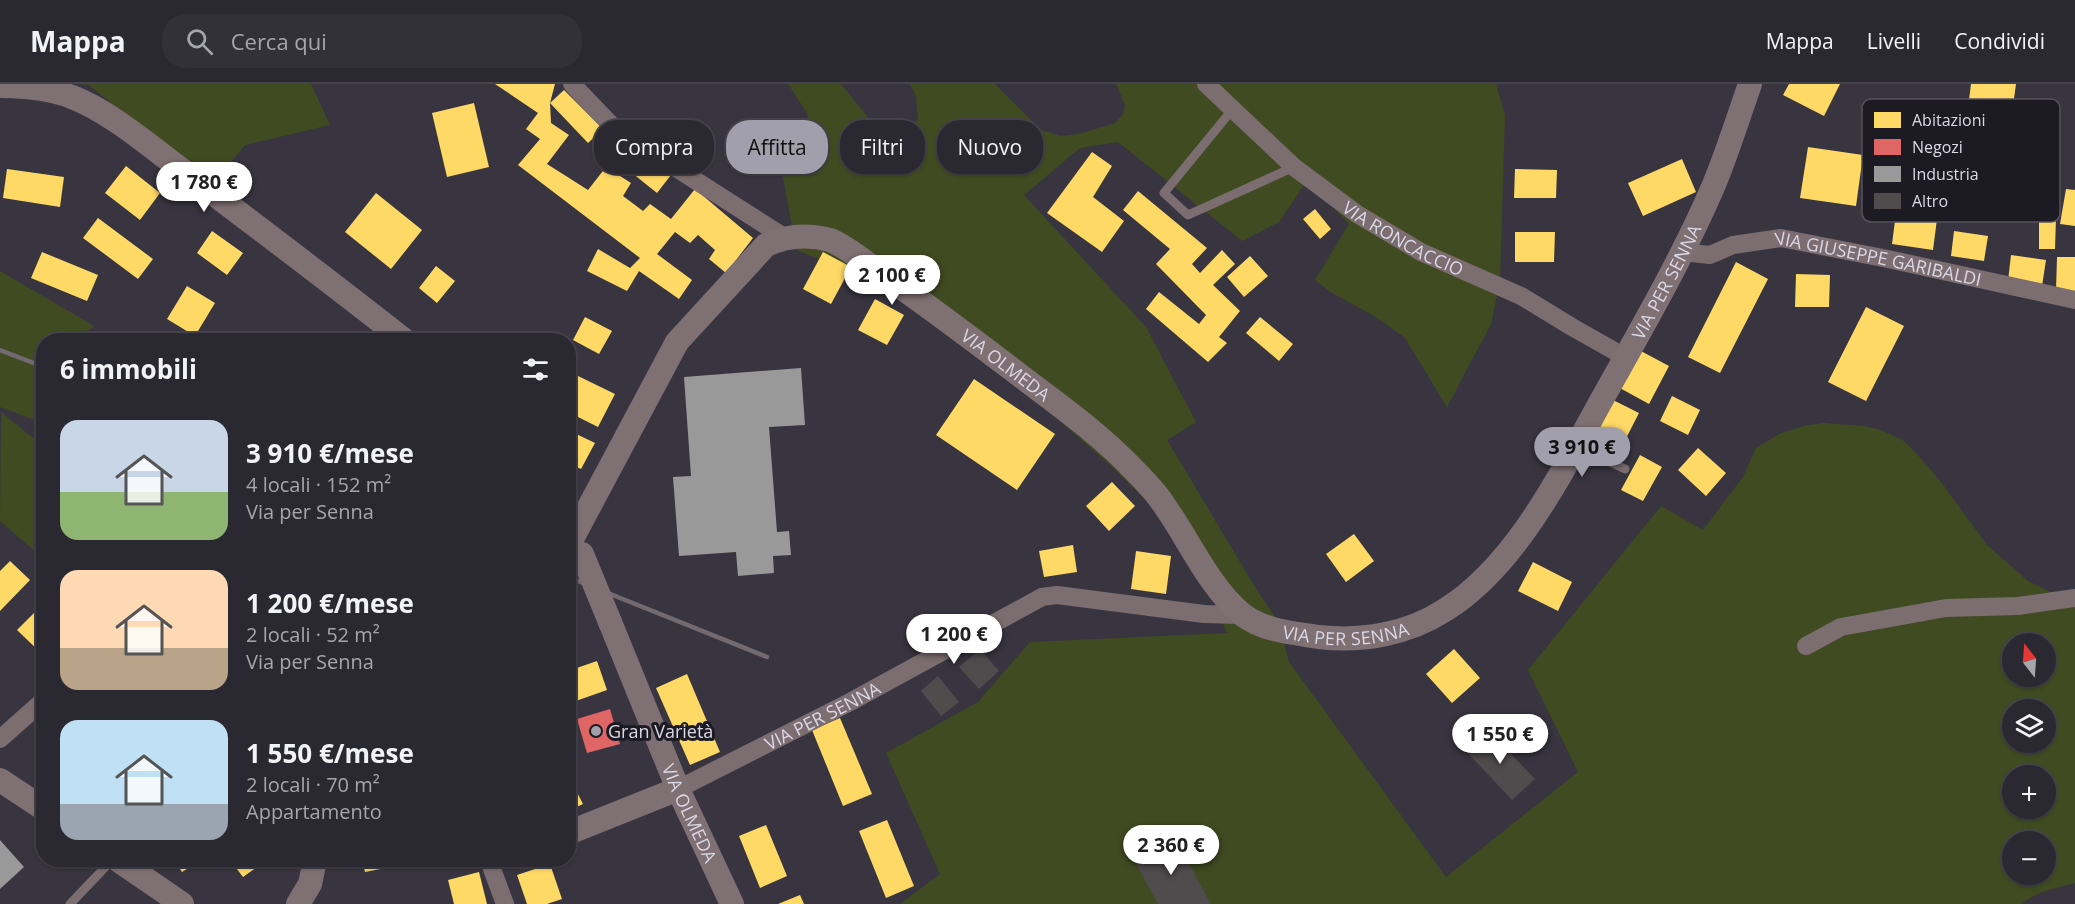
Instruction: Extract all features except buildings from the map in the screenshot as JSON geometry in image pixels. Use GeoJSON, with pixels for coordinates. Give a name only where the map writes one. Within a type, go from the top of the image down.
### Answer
{"type":"FeatureCollection","features":[{"type":"Feature","properties":{"kind":"street"},"geometry":{"type":"LineString","coordinates":[[572,84],[615,129],[784,237]]}},
{"type":"Feature","properties":{"kind":"street","name":"VIA RONCACCIO"},"geometry":{"type":"LineString","coordinates":[[1206,84],[1294,166],[1358,213],[1421,252],[1521,296],[1625,357]]}},
{"type":"Feature","properties":{"kind":"street","name":"VIA PER SENNA"},"geometry":{"type":"LineString","coordinates":[[678,789],[850,702],[1042,597],[1057,596],[1204,614],[1243,615],[1267,627],[1292,633],[1345,640],[1377,637],[1412,626],[1444,612],[1491,572],[1554,486],[1682,252],[1713,187],[1750,84]]}},
{"type":"Feature","properties":{"kind":"street"},"geometry":{"type":"LineString","coordinates":[[0,87],[21,86],[48,89],[74,97],[113,119],[318,272],[395,333]]}},
{"type":"Feature","properties":{"kind":"street"},"geometry":{"type":"LineString","coordinates":[[576,536],[677,342],[766,245],[784,237]]}},
{"type":"Feature","properties":{"kind":"street","name":"VIA OLMEDA"},"geometry":{"type":"LineString","coordinates":[[784,237],[807,237],[832,241],[926,304],[1100,439],[1131,466],[1161,501],[1214,582],[1243,615]]}},
{"type":"Feature","properties":{"kind":"street","name":"VIA GIUSEPPE GARIBALDI"},"geometry":{"type":"LineString","coordinates":[[1682,252],[1710,255],[1734,245],[1781,238],[2075,300]]}},
{"type":"Feature","properties":{"kind":"street","name":"VIA OLMEDA"},"geometry":{"type":"LineString","coordinates":[[576,545],[678,789],[732,904]]}},
{"type":"Feature","properties":{"kind":"street"},"geometry":{"type":"LineString","coordinates":[[1806,646],[1841,627],[1911,614],[1946,608],[2018,606],[2075,598]]}},
{"type":"Feature","properties":{"kind":"street"},"geometry":{"type":"LineString","coordinates":[[0,739],[36,707]]}},
{"type":"Feature","properties":{"kind":"street"},"geometry":{"type":"LineString","coordinates":[[0,780],[36,804]]}},
{"type":"Feature","properties":{"kind":"street"},"geometry":{"type":"LineString","coordinates":[[576,830],[678,789]]}},
{"type":"Feature","properties":{"kind":"street"},"geometry":{"type":"LineString","coordinates":[[128,867],[182,904]]}},
{"type":"Feature","properties":{"kind":"street"},"geometry":{"type":"LineString","coordinates":[[298,904],[310,884],[314,867]]}},
{"type":"Feature","properties":{"kind":"street"},"geometry":{"type":"LineString","coordinates":[[492,867],[505,904]]}},
{"type":"Feature","properties":{"kind":"lane"},"geometry":{"type":"LineString","coordinates":[[1232,110],[1164,193],[1188,215],[1294,166]]}},
{"type":"Feature","properties":{"kind":"lane"},"geometry":{"type":"LineString","coordinates":[[1576,446],[1625,469]]}},
{"type":"Feature","properties":{"kind":"lane"},"geometry":{"type":"LineString","coordinates":[[70,904],[105,867]]}},
{"type":"Feature","properties":{"kind":"green space"},"geometry":{"type":"Polygon","coordinates":[[[80,84],[311,84],[330,125],[245,145],[212,185],[89,85],[80,84]]]}},
{"type":"Feature","properties":{"kind":"green space"},"geometry":{"type":"Polygon","coordinates":[[[788,84],[841,84],[870,120],[840,120],[840,174],[925,174],[925,120],[918,120],[916,96],[910,84],[995,84],[1031,120],[937,120],[937,174],[1043,174],[1043,131],[1060,136],[1079,134],[1115,123],[1123,114],[1125,105],[1116,84],[1496,84],[1505,115],[1500,281],[1491,324],[1447,407],[1405,338],[1376,317],[1332,293],[1315,280],[1349,224],[1307,181],[1279,222],[1242,241],[1118,142],[1080,148],[1024,195],[1146,327],[1196,422],[1167,440],[1258,592],[1278,621],[1289,662],[1446,877],[1578,772],[1528,670],[1661,506],[1703,530],[1743,477],[1756,448],[1781,433],[1824,423],[1864,426],[1881,430],[1904,441],[1917,454],[1941,482],[1987,545],[2028,581],[2051,592],[2075,590],[2075,883],[2040,893],[2022,904],[900,904],[940,874],[886,753],[978,702],[1030,642],[1227,633],[1207,585],[1150,504],[1110,465],[1053,415],[923,314],[845,269],[796,250],[783,174],[828,174],[828,120],[809,120],[788,84]]]}},
{"type":"Feature","properties":{"kind":"green space"},"geometry":{"type":"Polygon","coordinates":[[[0,271],[94,326],[86,333],[36,333],[36,420],[0,407],[0,271]]]}},
{"type":"Feature","properties":{"kind":"green space"},"geometry":{"type":"Polygon","coordinates":[[[1,412],[36,440],[36,552],[0,521],[1,412]]]}},
{"type":"Feature","properties":{"kind":"railway"},"geometry":{"type":"LineString","coordinates":[[0,350],[36,364]]}},
{"type":"Feature","properties":{"kind":"railway"},"geometry":{"type":"LineString","coordinates":[[576,580],[767,657]]}},
{"type":"Feature","properties":{"kind":"place","name":"Gran Varietà"},"geometry":{"type":"Point","coordinates":[596,731]}}]}
